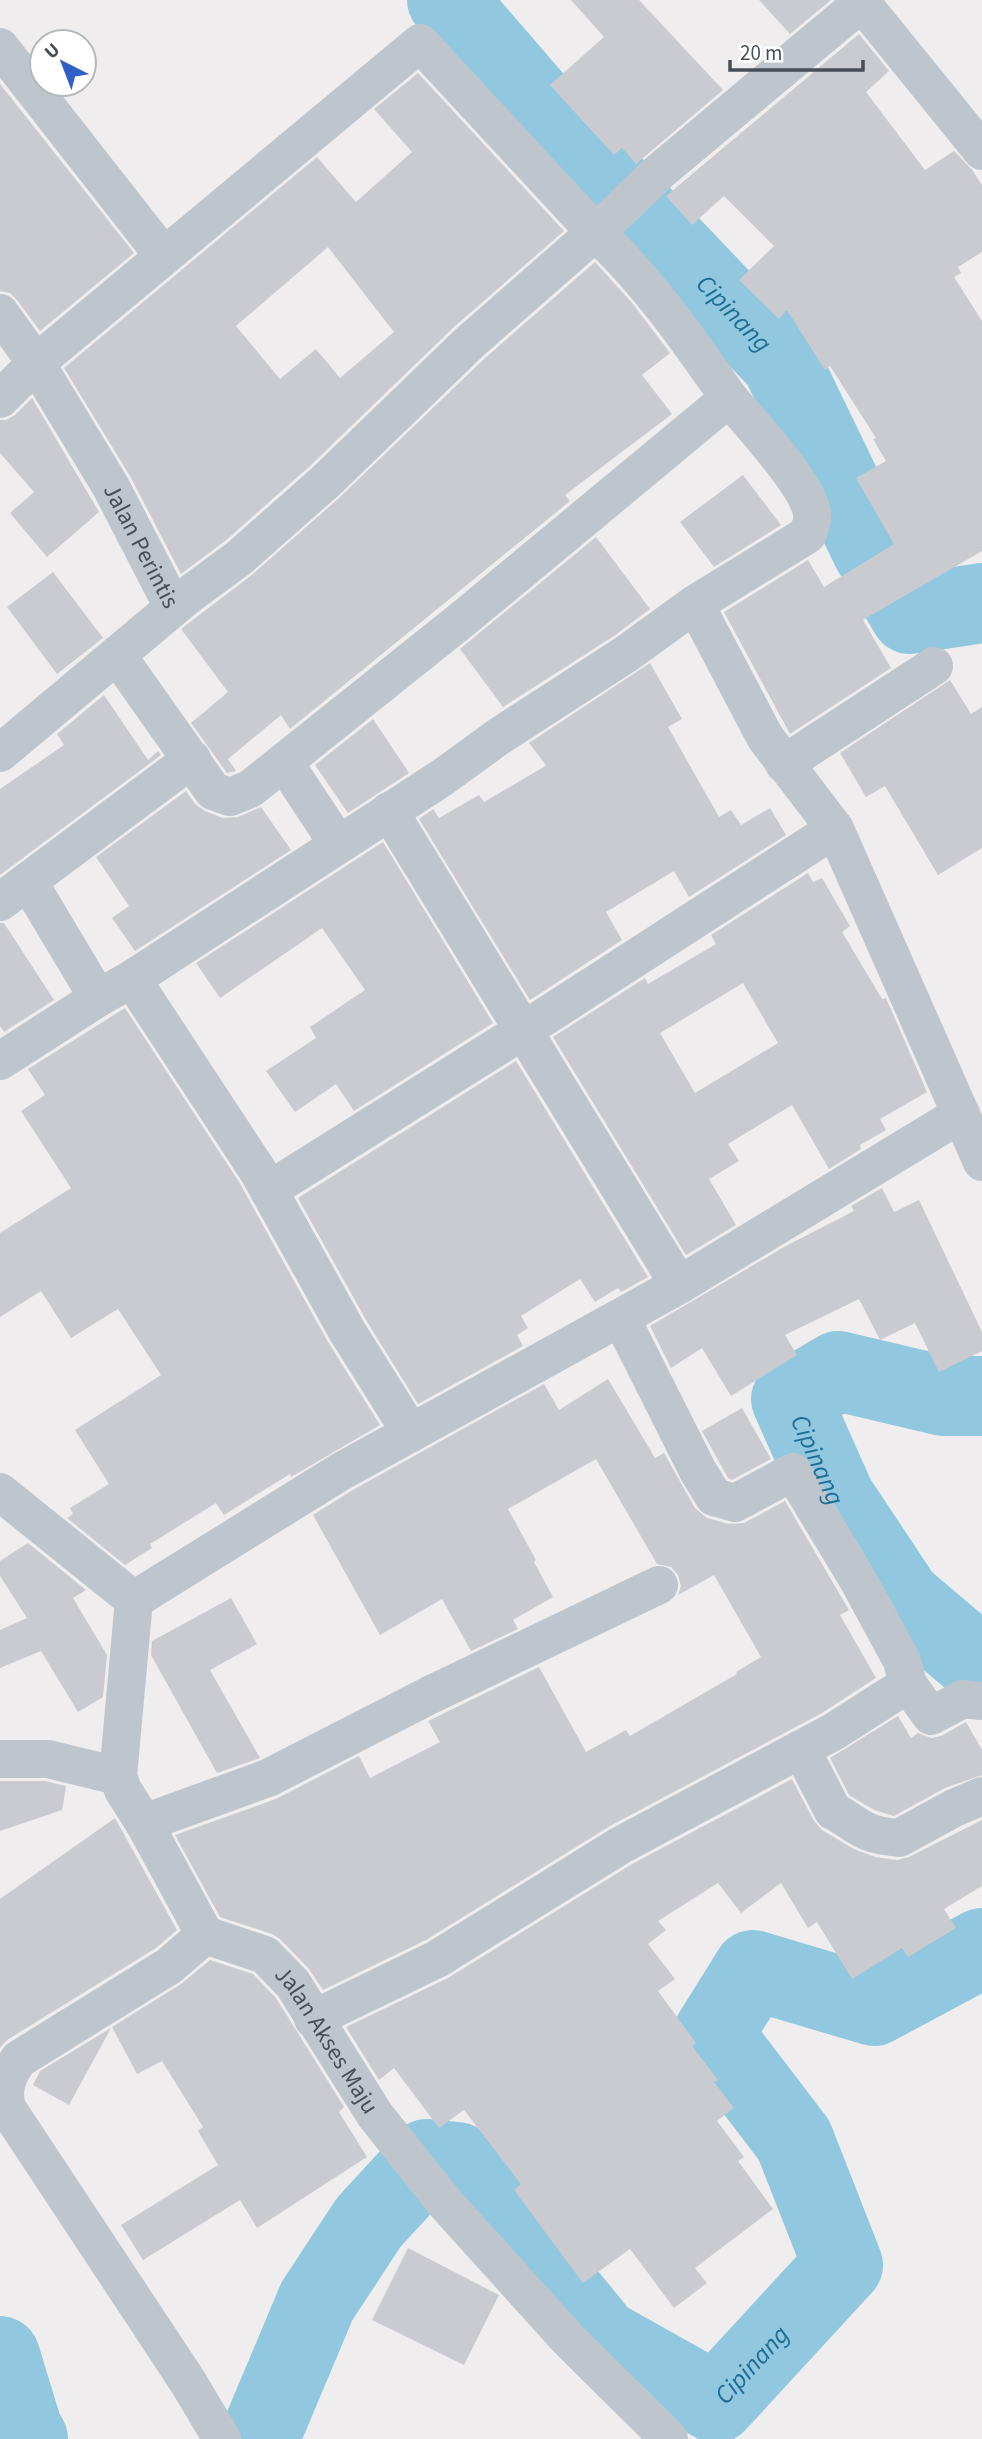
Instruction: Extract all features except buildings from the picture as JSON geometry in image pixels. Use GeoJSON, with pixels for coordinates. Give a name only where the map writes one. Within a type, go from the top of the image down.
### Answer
{"type":"FeatureCollection","features":[{"type":"Feature","properties":{"kind":"street"},"geometry":{"type":"LineString","coordinates":[[173,607],[239,558],[325,482],[469,343],[659,172],[864,2],[982,151]]}},
{"type":"Feature","properties":{"kind":"street"},"geometry":{"type":"LineString","coordinates":[[0,399],[36,363],[163,255],[420,43],[601,227],[679,326],[729,398],[801,487],[812,511],[812,523],[807,535],[695,604],[626,654],[389,811],[0,1062]]}},
{"type":"Feature","properties":{"kind":"street"},"geometry":{"type":"LineString","coordinates":[[0,47],[163,255]]}},
{"type":"Feature","properties":{"kind":"street","name":"Jalan Perintis"},"geometry":{"type":"LineString","coordinates":[[0,313],[36,363],[111,487],[173,607],[0,753]]}},
{"type":"Feature","properties":{"kind":"street"},"geometry":{"type":"LineString","coordinates":[[117,655],[213,791],[230,797],[250,789],[474,610],[729,398]]}},
{"type":"Feature","properties":{"kind":"street"},"geometry":{"type":"LineString","coordinates":[[695,604],[765,737],[835,829],[982,1162]]}},
{"type":"Feature","properties":{"kind":"street"},"geometry":{"type":"LineString","coordinates":[[784,764],[934,666]]}},
{"type":"Feature","properties":{"kind":"street"},"geometry":{"type":"LineString","coordinates":[[98,998],[14,892],[192,759]]}},
{"type":"Feature","properties":{"kind":"street"},"geometry":{"type":"LineString","coordinates":[[284,762],[338,844]]}},
{"type":"Feature","properties":{"kind":"street"},"geometry":{"type":"LineString","coordinates":[[389,811],[679,1285]]}},
{"type":"Feature","properties":{"kind":"street"},"geometry":{"type":"LineString","coordinates":[[269,1190],[524,1030],[835,829]]}},
{"type":"Feature","properties":{"kind":"street"},"geometry":{"type":"LineString","coordinates":[[132,979],[269,1190],[347,1331],[411,1433]]}},
{"type":"Feature","properties":{"kind":"street"},"geometry":{"type":"LineString","coordinates":[[134,1600],[340,1472],[679,1285],[961,1114]]}},
{"type":"Feature","properties":{"kind":"street"},"geometry":{"type":"LineString","coordinates":[[621,1318],[698,1471],[714,1496],[735,1503],[793,1472],[858,1580],[902,1661],[908,1684],[931,1716],[963,1699],[982,1701]]}},
{"type":"Feature","properties":{"kind":"street"},"geometry":{"type":"LineString","coordinates":[[0,1492],[134,1600]]}},
{"type":"Feature","properties":{"kind":"street"},"geometry":{"type":"LineString","coordinates":[[144,1823],[268,1778],[430,1695],[659,1585]]}},
{"type":"Feature","properties":{"kind":"street"},"geometry":{"type":"LineString","coordinates":[[134,1600],[118,1776],[123,1790],[205,1935],[169,1966],[19,2059],[7,2079],[5,2100],[7,2108],[188,2382],[222,2439]]}},
{"type":"Feature","properties":{"kind":"street"},"geometry":{"type":"LineString","coordinates":[[313,2020],[437,1959],[621,1846],[833,1732],[908,1684]]}},
{"type":"Feature","properties":{"kind":"street"},"geometry":{"type":"LineString","coordinates":[[801,1749],[833,1811],[871,1833],[899,1839],[954,1808],[982,1796]]}},
{"type":"Feature","properties":{"kind":"street"},"geometry":{"type":"LineString","coordinates":[[0,1759],[48,1759],[118,1776]]}},
{"type":"Feature","properties":{"kind":"street","name":"Jalan Akses Maju"},"geometry":{"type":"LineString","coordinates":[[205,1935],[265,1955],[293,1984],[313,2020],[375,2115],[430,2184],[568,2339],[668,2439]]}},
{"type":"Feature","properties":{"kind":"waterway","name":"Cipinang"},"geometry":{"type":"LineString","coordinates":[[447,0],[554,124],[781,362],[872,550],[910,614],[982,603]]}},
{"type":"Feature","properties":{"kind":"waterway","name":"Cipinang"},"geometry":{"type":"LineString","coordinates":[[982,1396],[944,1396],[838,1371],[791,1399],[835,1498],[902,1599],[982,1667]]}},
{"type":"Feature","properties":{"kind":"waterway","name":"Cipinang"},"geometry":{"type":"LineString","coordinates":[[259,2439],[317,2301],[369,2222],[427,2159],[457,2162],[602,2339],[716,2403],[843,2265],[794,2140],[713,2034],[753,1970],[874,2006],[982,1948]]}},
{"type":"Feature","properties":{"kind":"waterway","name":"Cipinang"},"geometry":{"type":"LineString","coordinates":[[0,2356],[23,2431],[28,2439]]}}]}
